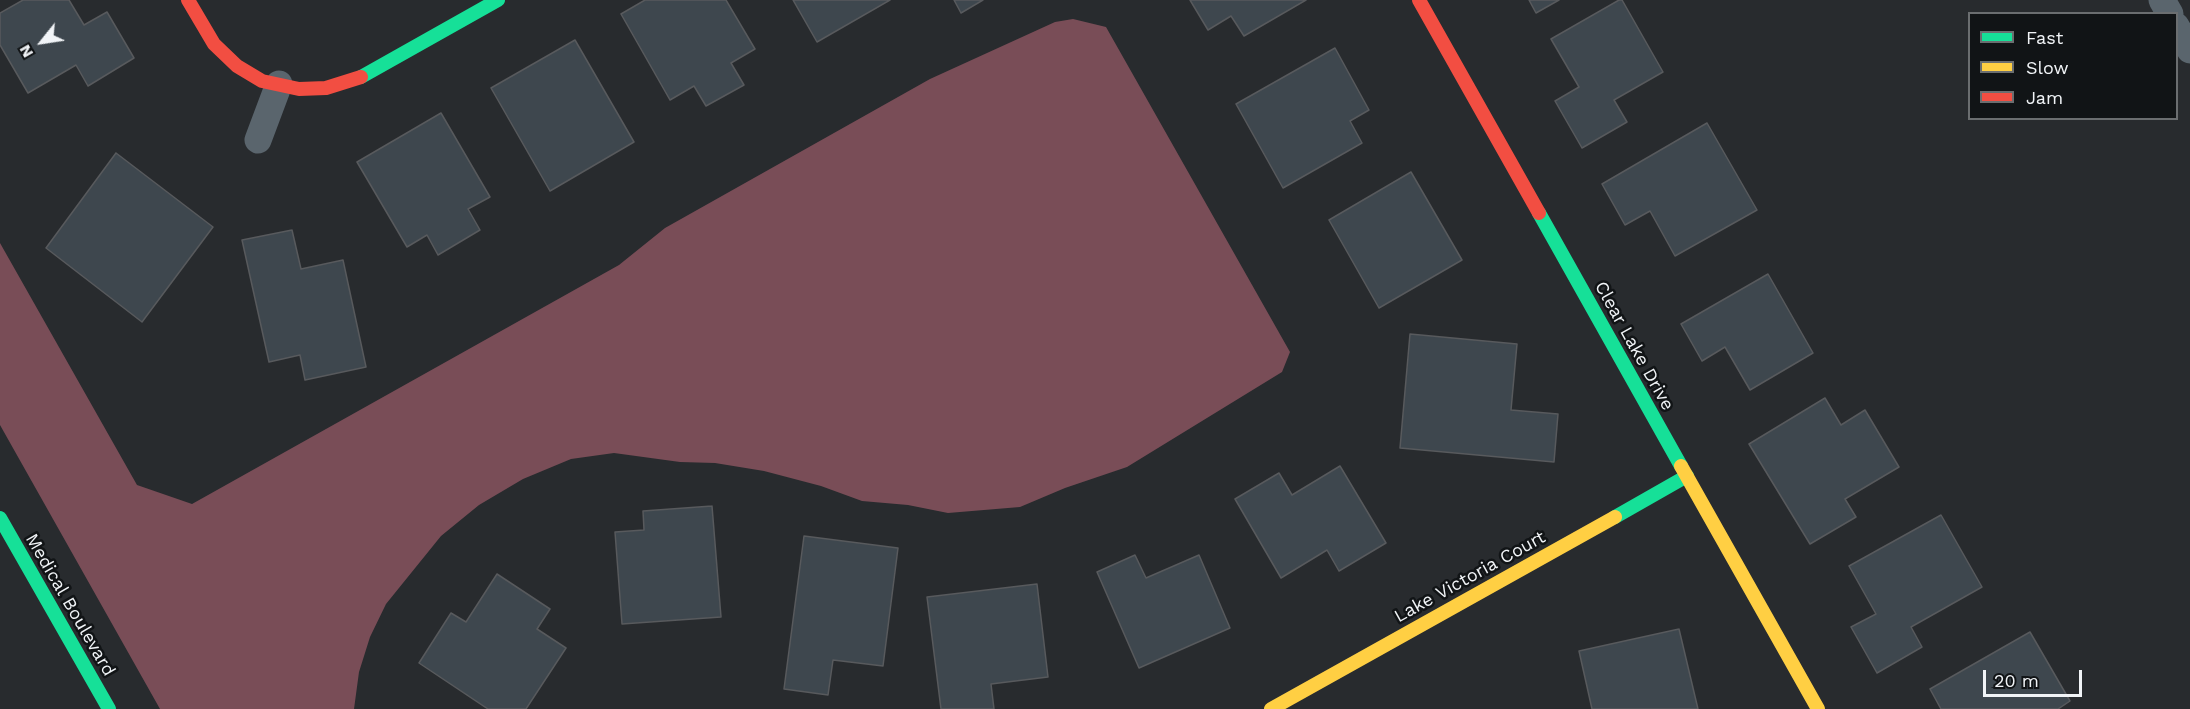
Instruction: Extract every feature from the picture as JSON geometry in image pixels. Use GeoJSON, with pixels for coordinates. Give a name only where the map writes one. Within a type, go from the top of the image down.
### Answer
{"type":"FeatureCollection","features":[{"type":"Feature","properties":{"kind":"street"},"geometry":{"type":"LineString","coordinates":[[188,0],[214,44],[237,66],[262,81],[299,89],[326,88],[357,79],[498,0]]}},
{"type":"Feature","properties":{"kind":"street","name":"Clear Lake Drive"},"geometry":{"type":"LineString","coordinates":[[1419,0],[1818,709]]}},
{"type":"Feature","properties":{"kind":"street"},"geometry":{"type":"LineString","coordinates":[[2178,29],[2190,50]]}},
{"type":"Feature","properties":{"kind":"street"},"geometry":{"type":"LineString","coordinates":[[258,140],[279,84]]}},
{"type":"Feature","properties":{"kind":"street","name":"Lake Victoria Court"},"geometry":{"type":"LineString","coordinates":[[1271,709],[1687,476]]}},
{"type":"Feature","properties":{"kind":"street","name":"Medical Boulevard"},"geometry":{"type":"LineString","coordinates":[[0,518],[109,709]]}},
{"type":"Feature","properties":{"kind":"shaded area"},"geometry":{"type":"Polygon","coordinates":[[[1073,19],[1106,27],[1290,352],[1282,372],[1127,467],[1065,488],[1020,507],[948,513],[908,505],[862,501],[821,486],[764,471],[715,463],[680,462],[614,453],[571,459],[523,479],[479,505],[441,536],[386,604],[370,637],[359,672],[354,709],[160,709],[0,425],[0,243],[137,485],[192,504],[619,265],[665,228],[930,79],[1055,22],[1073,19]]]}},
{"type":"Feature","properties":{"kind":"building"},"geometry":{"type":"Polygon","coordinates":[[[23,0],[69,0],[84,25],[107,12],[134,58],[88,86],[76,65],[28,93],[0,45],[0,13],[23,0]]]}},
{"type":"Feature","properties":{"kind":"building"},"geometry":{"type":"Polygon","coordinates":[[[645,0],[726,0],[755,49],[731,63],[744,85],[706,106],[694,86],[670,100],[621,14],[645,0]]]}},
{"type":"Feature","properties":{"kind":"building"},"geometry":{"type":"Polygon","coordinates":[[[793,0],[890,0],[817,42],[793,0]]]}},
{"type":"Feature","properties":{"kind":"building"},"geometry":{"type":"Polygon","coordinates":[[[954,0],[983,0],[961,13],[954,0]]]}},
{"type":"Feature","properties":{"kind":"building"},"geometry":{"type":"Polygon","coordinates":[[[1190,0],[1306,0],[1244,36],[1231,16],[1208,30],[1190,0]]]}},
{"type":"Feature","properties":{"kind":"building"},"geometry":{"type":"Polygon","coordinates":[[[1529,0],[1559,0],[1536,13],[1529,0]]]}},
{"type":"Feature","properties":{"kind":"building"},"geometry":{"type":"Polygon","coordinates":[[[1622,0],[1663,72],[1614,100],[1627,122],[1582,148],[1555,101],[1579,87],[1551,39],[1622,0]]]}},
{"type":"Feature","properties":{"kind":"building"},"geometry":{"type":"Polygon","coordinates":[[[575,40],[634,142],[550,191],[491,88],[575,40]]]}},
{"type":"Feature","properties":{"kind":"building"},"geometry":{"type":"Polygon","coordinates":[[[1335,48],[1369,110],[1350,121],[1362,143],[1283,188],[1236,104],[1335,48]]]}},
{"type":"Feature","properties":{"kind":"building"},"geometry":{"type":"Polygon","coordinates":[[[441,113],[490,197],[468,209],[480,230],[438,255],[427,235],[407,247],[357,162],[441,113]]]}},
{"type":"Feature","properties":{"kind":"building"},"geometry":{"type":"Polygon","coordinates":[[[1707,123],[1757,210],[1675,256],[1650,211],[1625,225],[1602,184],[1707,123]]]}},
{"type":"Feature","properties":{"kind":"building"},"geometry":{"type":"Polygon","coordinates":[[[116,153],[213,227],[142,322],[46,248],[116,153]]]}},
{"type":"Feature","properties":{"kind":"building"},"geometry":{"type":"Polygon","coordinates":[[[1411,172],[1462,260],[1379,308],[1329,220],[1411,172]]]}},
{"type":"Feature","properties":{"kind":"building"},"geometry":{"type":"Polygon","coordinates":[[[292,230],[301,269],[343,260],[366,367],[305,380],[300,355],[269,362],[242,240],[292,230]]]}},
{"type":"Feature","properties":{"kind":"building"},"geometry":{"type":"Polygon","coordinates":[[[1768,274],[1813,353],[1750,390],[1725,347],[1702,361],[1681,324],[1768,274]]]}},
{"type":"Feature","properties":{"kind":"building"},"geometry":{"type":"Polygon","coordinates":[[[1410,334],[1517,344],[1511,410],[1558,414],[1554,462],[1400,448],[1410,334]]]}},
{"type":"Feature","properties":{"kind":"building"},"geometry":{"type":"Polygon","coordinates":[[[1825,398],[1841,425],[1865,410],[1899,467],[1845,499],[1856,517],[1810,544],[1749,444],[1825,398]]]}},
{"type":"Feature","properties":{"kind":"building"},"geometry":{"type":"Polygon","coordinates":[[[1340,466],[1386,543],[1339,571],[1327,550],[1281,578],[1235,499],[1279,473],[1292,495],[1340,466]]]}},
{"type":"Feature","properties":{"kind":"building"},"geometry":{"type":"Polygon","coordinates":[[[712,506],[721,617],[622,624],[615,532],[644,530],[643,511],[712,506]]]}},
{"type":"Feature","properties":{"kind":"building"},"geometry":{"type":"Polygon","coordinates":[[[1941,515],[1982,587],[1911,627],[1922,647],[1877,673],[1851,627],[1876,614],[1849,566],[1941,515]]]}},
{"type":"Feature","properties":{"kind":"building"},"geometry":{"type":"Polygon","coordinates":[[[804,536],[898,548],[883,666],[833,660],[828,695],[784,689],[804,536]]]}},
{"type":"Feature","properties":{"kind":"building"},"geometry":{"type":"Polygon","coordinates":[[[1135,555],[1146,578],[1199,555],[1230,628],[1139,668],[1097,572],[1135,555]]]}},
{"type":"Feature","properties":{"kind":"building"},"geometry":{"type":"Polygon","coordinates":[[[497,574],[550,609],[537,629],[566,648],[526,709],[488,709],[419,663],[451,613],[466,622],[497,574]]]}},
{"type":"Feature","properties":{"kind":"building"},"geometry":{"type":"Polygon","coordinates":[[[1037,584],[1048,677],[991,684],[994,709],[941,709],[927,597],[1037,584]]]}},
{"type":"Feature","properties":{"kind":"building"},"geometry":{"type":"Polygon","coordinates":[[[1679,629],[1698,709],[1592,709],[1579,651],[1679,629]]]}},
{"type":"Feature","properties":{"kind":"building"},"geometry":{"type":"Polygon","coordinates":[[[2030,632],[2070,701],[2058,709],[1941,709],[1930,689],[2030,632]]]}},
{"type":"Feature","properties":{"kind":"traffic: fast"},"geometry":{"type":"LineString","coordinates":[[361,77],[498,0]]}},
{"type":"Feature","properties":{"kind":"traffic: fast"},"geometry":{"type":"LineString","coordinates":[[1539,213],[1681,466]]}},
{"type":"Feature","properties":{"kind":"traffic: fast"},"geometry":{"type":"LineString","coordinates":[[1615,517],[1687,476]]}},
{"type":"Feature","properties":{"kind":"traffic: fast"},"geometry":{"type":"LineString","coordinates":[[0,518],[109,709]]}},
{"type":"Feature","properties":{"kind":"traffic: slow"},"geometry":{"type":"LineString","coordinates":[[1681,466],[1818,709]]}},
{"type":"Feature","properties":{"kind":"traffic: slow"},"geometry":{"type":"LineString","coordinates":[[1271,709],[1615,517]]}},
{"type":"Feature","properties":{"kind":"traffic: jam"},"geometry":{"type":"LineString","coordinates":[[188,0],[214,44],[237,66],[262,81],[299,89],[326,88],[361,77]]}},
{"type":"Feature","properties":{"kind":"traffic: jam"},"geometry":{"type":"LineString","coordinates":[[1419,0],[1539,213]]}}]}
